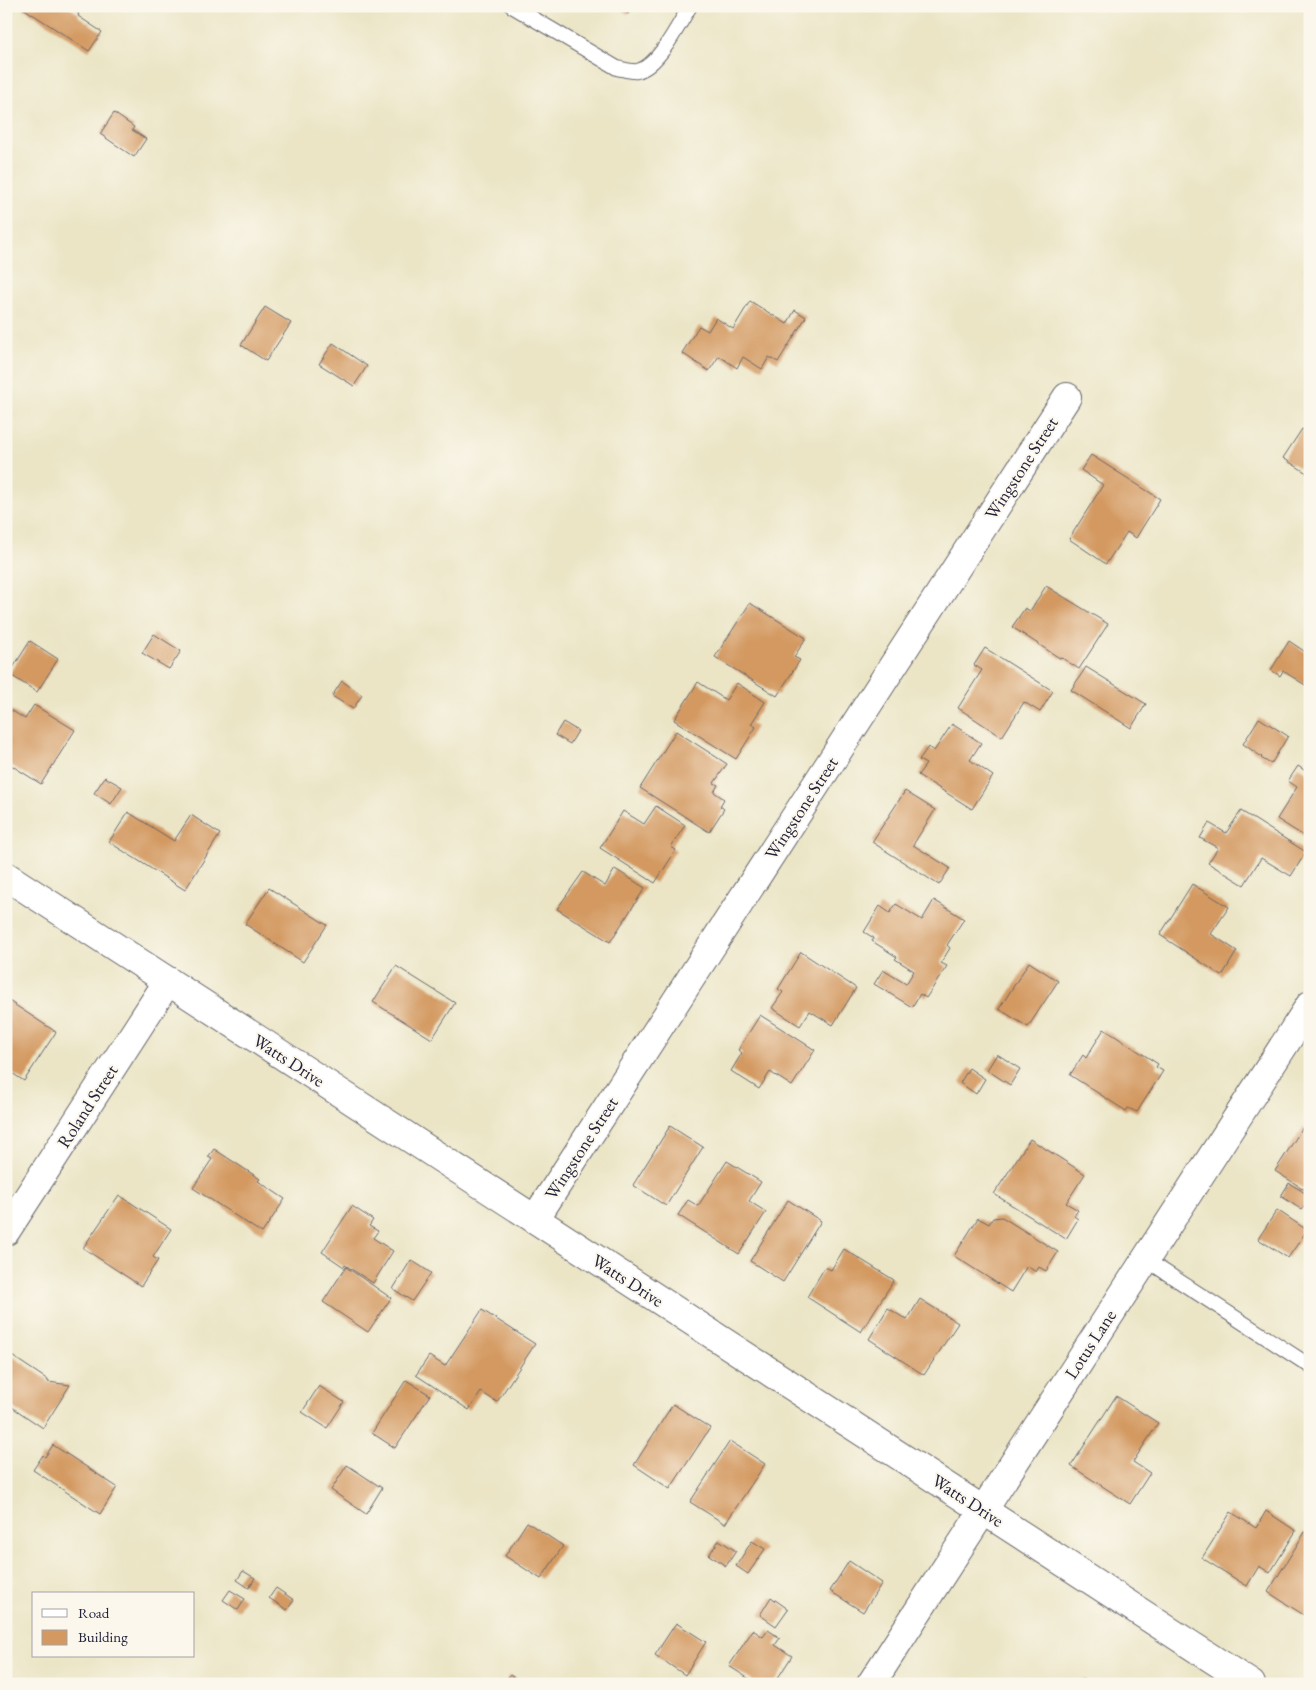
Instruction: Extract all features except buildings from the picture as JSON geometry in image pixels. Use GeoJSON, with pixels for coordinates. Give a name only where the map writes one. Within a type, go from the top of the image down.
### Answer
{"type":"FeatureCollection","features":[{"type":"Feature","properties":{"kind":"street","name":"Wingstone Street"},"geometry":{"type":"LineString","coordinates":[[535,1219],[1067,397]]}},
{"type":"Feature","properties":{"kind":"street","name":"Watts Drive"},"geometry":{"type":"LineString","coordinates":[[6,876],[1251,1684]]}},
{"type":"Feature","properties":{"kind":"street","name":"Roland Street"},"geometry":{"type":"LineString","coordinates":[[6,1231],[168,981]]}},
{"type":"Feature","properties":{"kind":"street","name":"Lotus Lane"},"geometry":{"type":"LineString","coordinates":[[871,1684],[1145,1259],[1307,1016]]}},
{"type":"Feature","properties":{"kind":"lane"},"geometry":{"type":"LineString","coordinates":[[512,6],[618,68],[636,71],[650,65],[662,51],[690,6]]}},
{"type":"Feature","properties":{"kind":"lane"},"geometry":{"type":"LineString","coordinates":[[1145,1259],[1310,1366]]}}]}
